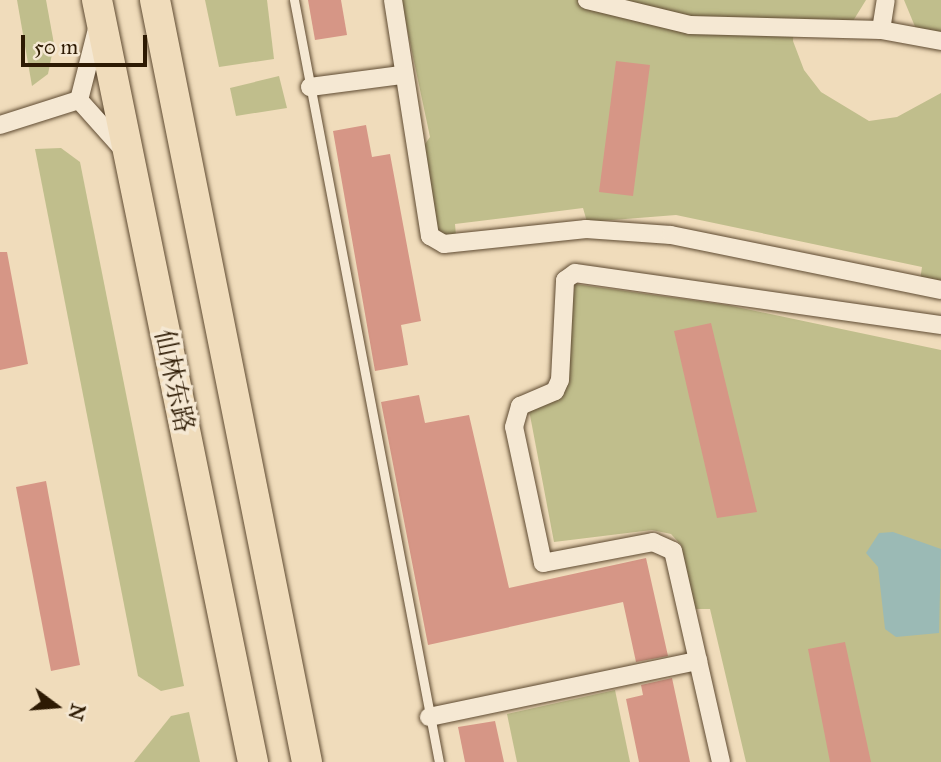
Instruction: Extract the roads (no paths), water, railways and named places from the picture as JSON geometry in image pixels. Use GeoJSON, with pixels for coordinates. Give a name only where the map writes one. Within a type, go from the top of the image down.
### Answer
{"type":"FeatureCollection","features":[{"type":"Feature","properties":{"kind":"main road","name":"仙林东路"},"geometry":{"type":"LineString","coordinates":[[155,0],[307,762]]}},
{"type":"Feature","properties":{"kind":"main road","name":"仙林东路"},"geometry":{"type":"LineString","coordinates":[[98,8],[253,762]]}},
{"type":"Feature","properties":{"kind":"street"},"geometry":{"type":"LineString","coordinates":[[393,0],[401,75],[430,236],[444,244],[586,229],[671,235],[941,290]]}},
{"type":"Feature","properties":{"kind":"street"},"geometry":{"type":"LineString","coordinates":[[587,0],[690,25],[881,30],[941,41]]}},
{"type":"Feature","properties":{"kind":"street"},"geometry":{"type":"LineString","coordinates":[[881,30],[886,0]]}},
{"type":"Feature","properties":{"kind":"street"},"geometry":{"type":"LineString","coordinates":[[79,100],[98,8]]}},
{"type":"Feature","properties":{"kind":"street"},"geometry":{"type":"LineString","coordinates":[[310,87],[401,75]]}},
{"type":"Feature","properties":{"kind":"street"},"geometry":{"type":"LineString","coordinates":[[0,125],[79,100]]}},
{"type":"Feature","properties":{"kind":"street"},"geometry":{"type":"LineString","coordinates":[[79,100],[129,159]]}},
{"type":"Feature","properties":{"kind":"street"},"geometry":{"type":"LineString","coordinates":[[721,762],[673,551],[665,543],[543,563],[514,427],[520,405],[555,391],[560,380],[565,280],[575,273],[941,325]]}},
{"type":"Feature","properties":{"kind":"street"},"geometry":{"type":"LineString","coordinates":[[429,716],[698,661]]}},
{"type":"Feature","properties":{"kind":"lane"},"geometry":{"type":"LineString","coordinates":[[294,0],[439,762]]}},
{"type":"Feature","properties":{"kind":"water"},"geometry":{"type":"Polygon","coordinates":[[[893,532],[941,549],[939,633],[896,637],[885,629],[878,567],[866,553],[879,533],[893,532]]]}}]}
